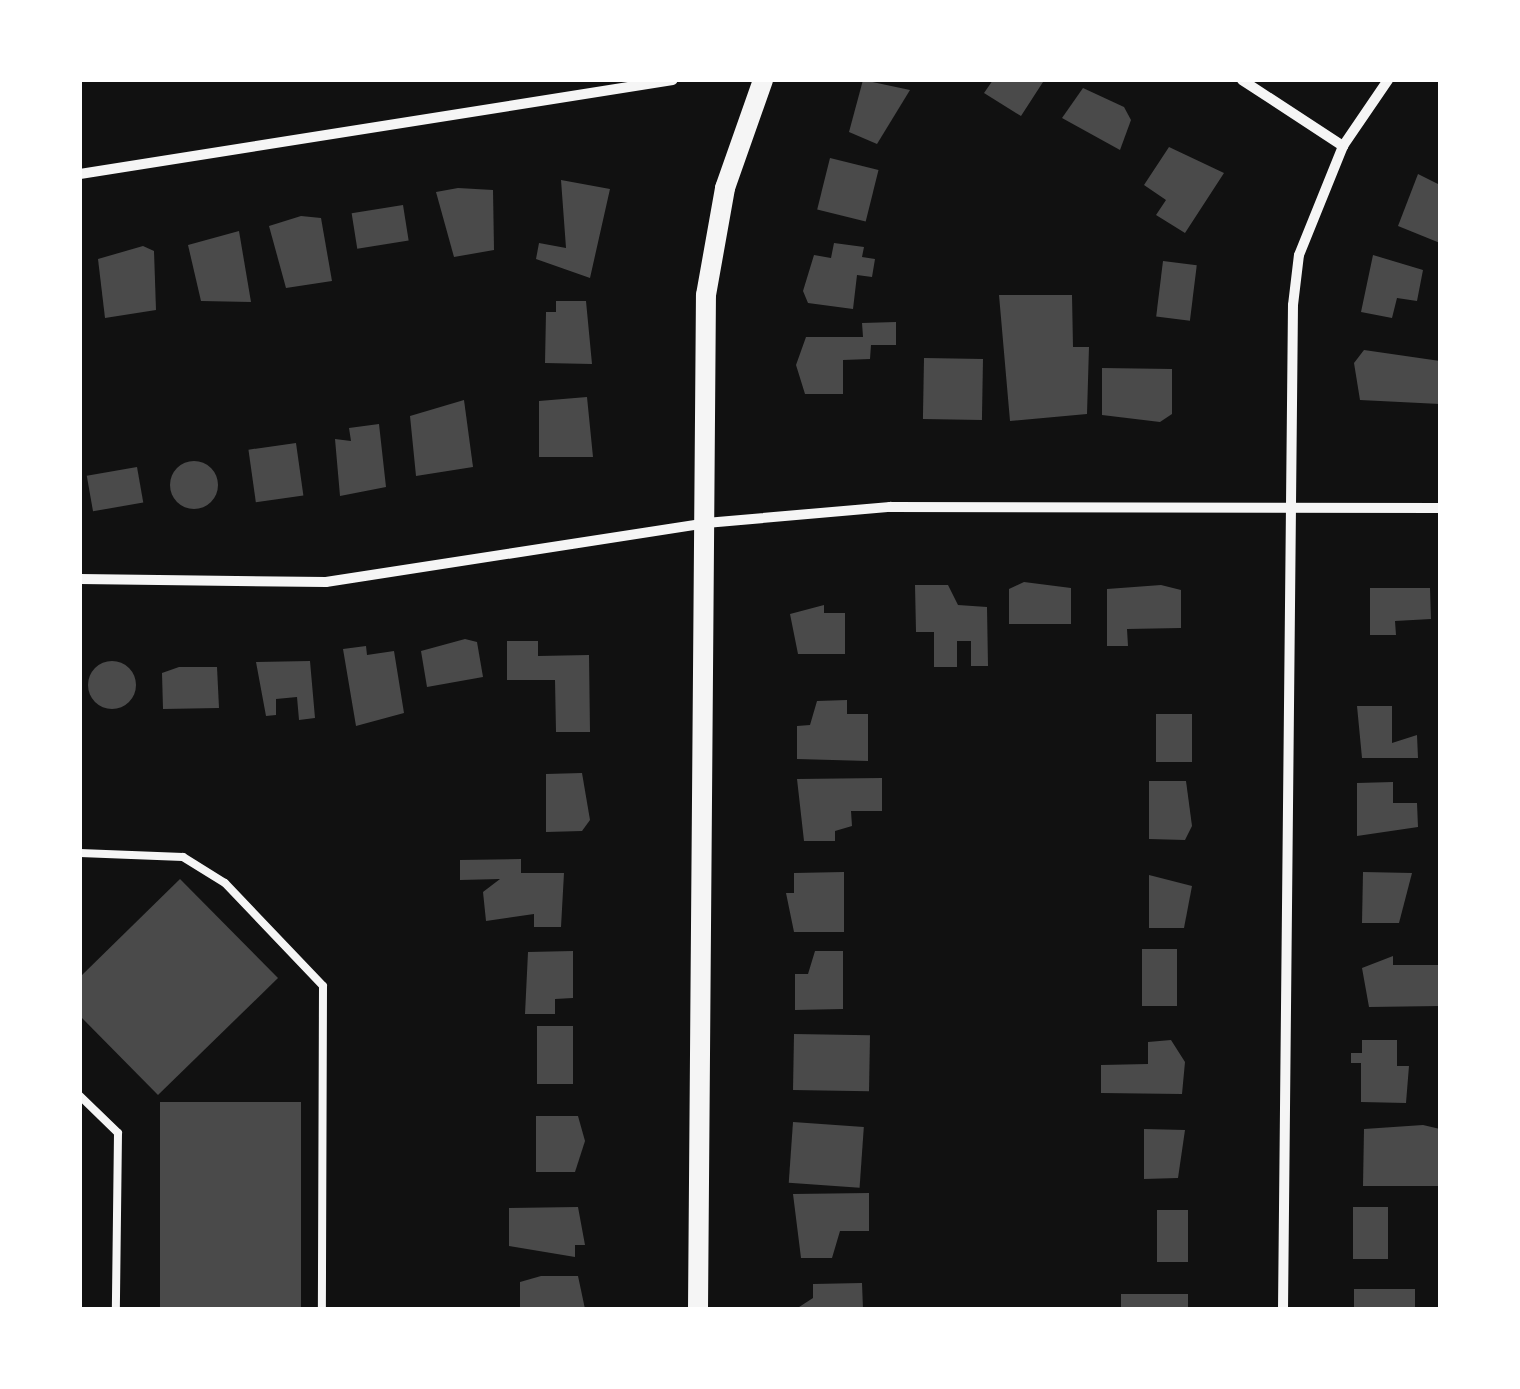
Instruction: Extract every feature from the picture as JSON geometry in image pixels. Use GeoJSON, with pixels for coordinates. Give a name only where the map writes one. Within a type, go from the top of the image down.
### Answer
{"type":"FeatureCollection","features":[{"type":"Feature","properties":{"kind":"main road"},"geometry":{"type":"LineString","coordinates":[[698,1309],[706,294],[725,188],[762,80]]}},
{"type":"Feature","properties":{"kind":"street"},"geometry":{"type":"LineString","coordinates":[[80,174],[673,80]]}},
{"type":"Feature","properties":{"kind":"street"},"geometry":{"type":"LineString","coordinates":[[1242,80],[1343,146]]}},
{"type":"Feature","properties":{"kind":"street"},"geometry":{"type":"LineString","coordinates":[[1284,1309],[1293,507],[1300,256],[1343,146],[1388,80]]}},
{"type":"Feature","properties":{"kind":"street"},"geometry":{"type":"LineString","coordinates":[[80,579],[326,582],[706,522],[890,507],[1440,508]]}},
{"type":"Feature","properties":{"kind":"lane"},"geometry":{"type":"LineString","coordinates":[[80,854],[184,857],[226,883],[323,986],[322,1309]]}},
{"type":"Feature","properties":{"kind":"lane"},"geometry":{"type":"LineString","coordinates":[[80,1096],[118,1133],[116,1309]]}},
{"type":"Feature","properties":{"kind":"building"},"geometry":{"type":"Polygon","coordinates":[[[863,80],[910,90],[877,144],[849,132],[863,80]]]}},
{"type":"Feature","properties":{"kind":"building"},"geometry":{"type":"Polygon","coordinates":[[[993,80],[1055,80],[1043,82],[1021,116],[984,93],[993,80]]]}},
{"type":"Feature","properties":{"kind":"building"},"geometry":{"type":"Polygon","coordinates":[[[1083,88],[1124,107],[1131,120],[1120,150],[1062,118],[1083,88]]]}},
{"type":"Feature","properties":{"kind":"building"},"geometry":{"type":"Polygon","coordinates":[[[1169,147],[1224,173],[1185,233],[1156,215],[1166,200],[1144,185],[1169,147]]]}},
{"type":"Feature","properties":{"kind":"building"},"geometry":{"type":"Polygon","coordinates":[[[830,158],[879,170],[866,222],[817,209],[830,158]]]}},
{"type":"Feature","properties":{"kind":"building"},"geometry":{"type":"Polygon","coordinates":[[[1418,174],[1440,185],[1440,243],[1398,226],[1418,174]]]}},
{"type":"Feature","properties":{"kind":"building"},"geometry":{"type":"Polygon","coordinates":[[[561,180],[610,189],[590,278],[536,259],[539,243],[566,248],[561,180]]]}},
{"type":"Feature","properties":{"kind":"building"},"geometry":{"type":"Polygon","coordinates":[[[458,188],[493,190],[494,250],[454,257],[436,192],[458,188]]]}},
{"type":"Feature","properties":{"kind":"building"},"geometry":{"type":"Polygon","coordinates":[[[403,205],[409,241],[357,249],[352,213],[403,205]]]}},
{"type":"Feature","properties":{"kind":"building"},"geometry":{"type":"Polygon","coordinates":[[[301,216],[321,218],[332,281],[286,288],[269,226],[301,216]]]}},
{"type":"Feature","properties":{"kind":"building"},"geometry":{"type":"Polygon","coordinates":[[[239,231],[251,302],[201,301],[188,245],[239,231]]]}},
{"type":"Feature","properties":{"kind":"building"},"geometry":{"type":"Polygon","coordinates":[[[834,243],[864,247],[862,257],[875,259],[872,277],[857,275],[853,309],[808,303],[803,291],[814,255],[831,258],[834,243]]]}},
{"type":"Feature","properties":{"kind":"building"},"geometry":{"type":"Polygon","coordinates":[[[143,246],[154,251],[156,310],[105,318],[98,259],[143,246]]]}},
{"type":"Feature","properties":{"kind":"building"},"geometry":{"type":"Polygon","coordinates":[[[1373,255],[1423,270],[1417,301],[1397,298],[1392,318],[1361,312],[1373,255]]]}},
{"type":"Feature","properties":{"kind":"building"},"geometry":{"type":"Polygon","coordinates":[[[1163,261],[1197,265],[1190,321],[1156,317],[1163,261]]]}},
{"type":"Feature","properties":{"kind":"building"},"geometry":{"type":"Polygon","coordinates":[[[999,295],[1072,295],[1073,347],[1089,347],[1087,414],[1010,421],[999,295]]]}},
{"type":"Feature","properties":{"kind":"building"},"geometry":{"type":"Polygon","coordinates":[[[556,301],[586,301],[592,364],[545,363],[546,312],[556,312],[556,301]]]}},
{"type":"Feature","properties":{"kind":"building"},"geometry":{"type":"Polygon","coordinates":[[[896,322],[896,345],[871,345],[870,359],[843,360],[843,394],[805,394],[796,365],[806,337],[863,337],[862,323],[896,322]]]}},
{"type":"Feature","properties":{"kind":"building"},"geometry":{"type":"Polygon","coordinates":[[[1364,350],[1440,361],[1440,404],[1360,400],[1354,363],[1364,350]]]}},
{"type":"Feature","properties":{"kind":"building"},"geometry":{"type":"Polygon","coordinates":[[[924,358],[983,359],[982,420],[923,419],[924,358]]]}},
{"type":"Feature","properties":{"kind":"building"},"geometry":{"type":"Polygon","coordinates":[[[1102,368],[1172,369],[1172,414],[1160,422],[1102,415],[1102,368]]]}},
{"type":"Feature","properties":{"kind":"building"},"geometry":{"type":"Polygon","coordinates":[[[587,397],[593,457],[539,457],[539,401],[587,397]]]}},
{"type":"Feature","properties":{"kind":"building"},"geometry":{"type":"Polygon","coordinates":[[[464,400],[473,467],[416,476],[410,416],[464,400]]]}},
{"type":"Feature","properties":{"kind":"building"},"geometry":{"type":"Polygon","coordinates":[[[379,424],[386,487],[340,496],[335,439],[351,441],[349,428],[379,424]]]}},
{"type":"Feature","properties":{"kind":"building"},"geometry":{"type":"Polygon","coordinates":[[[296,443],[303,495],[256,502],[248,450],[296,443]]]}},
{"type":"Feature","properties":{"kind":"building"},"geometry":{"type":"Polygon","coordinates":[[[194,461],[211,468],[218,485],[211,502],[194,509],[177,502],[170,485],[177,468],[194,461]]]}},
{"type":"Feature","properties":{"kind":"building"},"geometry":{"type":"Polygon","coordinates":[[[137,467],[143,502],[93,511],[87,476],[137,467]]]}},
{"type":"Feature","properties":{"kind":"building"},"geometry":{"type":"Polygon","coordinates":[[[1024,582],[1071,588],[1071,624],[1009,624],[1009,589],[1024,582]]]}},
{"type":"Feature","properties":{"kind":"building"},"geometry":{"type":"Polygon","coordinates":[[[915,585],[948,585],[958,605],[987,607],[988,666],[971,666],[971,641],[957,641],[957,667],[934,667],[934,632],[916,632],[915,585]]]}},
{"type":"Feature","properties":{"kind":"building"},"geometry":{"type":"Polygon","coordinates":[[[1161,585],[1181,590],[1181,628],[1127,629],[1128,646],[1107,646],[1107,589],[1161,585]]]}},
{"type":"Feature","properties":{"kind":"building"},"geometry":{"type":"Polygon","coordinates":[[[1370,588],[1430,588],[1431,619],[1395,621],[1396,635],[1370,635],[1370,588]]]}},
{"type":"Feature","properties":{"kind":"building"},"geometry":{"type":"Polygon","coordinates":[[[824,605],[824,613],[845,613],[845,654],[798,654],[790,614],[824,605]]]}},
{"type":"Feature","properties":{"kind":"building"},"geometry":{"type":"Polygon","coordinates":[[[465,639],[477,642],[483,677],[427,687],[421,651],[465,639]]]}},
{"type":"Feature","properties":{"kind":"building"},"geometry":{"type":"Polygon","coordinates":[[[507,641],[538,641],[538,656],[589,655],[590,732],[556,732],[555,680],[507,680],[507,641]]]}},
{"type":"Feature","properties":{"kind":"building"},"geometry":{"type":"Polygon","coordinates":[[[366,646],[367,655],[394,651],[404,713],[356,726],[343,649],[366,646]]]}},
{"type":"Feature","properties":{"kind":"building"},"geometry":{"type":"Polygon","coordinates":[[[112,661],[129,668],[136,685],[129,702],[112,709],[95,702],[88,685],[95,668],[112,661]]]}},
{"type":"Feature","properties":{"kind":"building"},"geometry":{"type":"Polygon","coordinates":[[[310,661],[315,718],[299,720],[297,697],[276,699],[276,715],[266,716],[256,662],[310,661]]]}},
{"type":"Feature","properties":{"kind":"building"},"geometry":{"type":"Polygon","coordinates":[[[179,667],[217,667],[219,708],[163,709],[162,673],[179,667]]]}},
{"type":"Feature","properties":{"kind":"building"},"geometry":{"type":"Polygon","coordinates":[[[847,700],[847,714],[868,714],[868,761],[797,759],[797,726],[810,725],[817,701],[847,700]]]}},
{"type":"Feature","properties":{"kind":"building"},"geometry":{"type":"Polygon","coordinates":[[[1357,706],[1392,706],[1392,743],[1417,735],[1418,758],[1362,758],[1357,706]]]}},
{"type":"Feature","properties":{"kind":"building"},"geometry":{"type":"Polygon","coordinates":[[[1156,714],[1192,714],[1192,762],[1156,762],[1156,714]]]}},
{"type":"Feature","properties":{"kind":"building"},"geometry":{"type":"Polygon","coordinates":[[[582,773],[590,820],[582,831],[546,832],[546,774],[582,773]]]}},
{"type":"Feature","properties":{"kind":"building"},"geometry":{"type":"Polygon","coordinates":[[[882,778],[882,811],[851,811],[852,826],[835,831],[835,841],[804,841],[797,779],[882,778]]]}},
{"type":"Feature","properties":{"kind":"building"},"geometry":{"type":"Polygon","coordinates":[[[1149,781],[1186,781],[1192,826],[1185,840],[1149,839],[1149,781]]]}},
{"type":"Feature","properties":{"kind":"building"},"geometry":{"type":"Polygon","coordinates":[[[1393,782],[1393,803],[1417,803],[1418,827],[1357,836],[1357,783],[1393,782]]]}},
{"type":"Feature","properties":{"kind":"building"},"geometry":{"type":"Polygon","coordinates":[[[521,859],[521,873],[564,873],[561,927],[534,927],[534,914],[486,921],[483,892],[500,879],[460,880],[460,860],[521,859]]]}},
{"type":"Feature","properties":{"kind":"building"},"geometry":{"type":"Polygon","coordinates":[[[844,872],[844,932],[794,932],[786,893],[794,893],[794,873],[844,872]]]}},
{"type":"Feature","properties":{"kind":"building"},"geometry":{"type":"Polygon","coordinates":[[[1363,872],[1412,873],[1399,923],[1362,923],[1363,872]]]}},
{"type":"Feature","properties":{"kind":"building"},"geometry":{"type":"Polygon","coordinates":[[[1149,875],[1192,886],[1184,928],[1149,928],[1149,875]]]}},
{"type":"Feature","properties":{"kind":"building"},"geometry":{"type":"Polygon","coordinates":[[[180,879],[278,978],[158,1095],[80,1016],[80,977],[180,879]]]}},
{"type":"Feature","properties":{"kind":"building"},"geometry":{"type":"Polygon","coordinates":[[[1142,949],[1177,949],[1177,1006],[1142,1006],[1142,949]]]}},
{"type":"Feature","properties":{"kind":"building"},"geometry":{"type":"Polygon","coordinates":[[[573,951],[573,998],[555,999],[555,1014],[525,1014],[528,952],[573,951]]]}},
{"type":"Feature","properties":{"kind":"building"},"geometry":{"type":"Polygon","coordinates":[[[815,951],[843,951],[843,1009],[795,1010],[795,974],[808,974],[815,951]]]}},
{"type":"Feature","properties":{"kind":"building"},"geometry":{"type":"Polygon","coordinates":[[[1393,956],[1393,965],[1440,965],[1440,1006],[1369,1007],[1362,968],[1393,956]]]}},
{"type":"Feature","properties":{"kind":"building"},"geometry":{"type":"Polygon","coordinates":[[[537,1026],[573,1026],[573,1084],[537,1084],[537,1026]]]}},
{"type":"Feature","properties":{"kind":"building"},"geometry":{"type":"Polygon","coordinates":[[[794,1034],[870,1035],[869,1091],[793,1090],[794,1034]]]}},
{"type":"Feature","properties":{"kind":"building"},"geometry":{"type":"Polygon","coordinates":[[[1171,1040],[1185,1062],[1182,1094],[1101,1093],[1101,1065],[1148,1064],[1148,1042],[1171,1040]]]}},
{"type":"Feature","properties":{"kind":"building"},"geometry":{"type":"Polygon","coordinates":[[[1362,1040],[1397,1040],[1397,1066],[1409,1066],[1406,1103],[1361,1102],[1361,1063],[1351,1063],[1351,1053],[1362,1053],[1362,1040]]]}},
{"type":"Feature","properties":{"kind":"building"},"geometry":{"type":"Polygon","coordinates":[[[160,1102],[301,1102],[301,1309],[160,1309],[160,1102]]]}},
{"type":"Feature","properties":{"kind":"building"},"geometry":{"type":"Polygon","coordinates":[[[536,1116],[578,1116],[585,1141],[575,1172],[536,1172],[536,1116]]]}},
{"type":"Feature","properties":{"kind":"building"},"geometry":{"type":"Polygon","coordinates":[[[793,1122],[864,1127],[860,1188],[789,1183],[793,1122]]]}},
{"type":"Feature","properties":{"kind":"building"},"geometry":{"type":"Polygon","coordinates":[[[1423,1125],[1440,1129],[1440,1186],[1363,1186],[1364,1129],[1423,1125]]]}},
{"type":"Feature","properties":{"kind":"building"},"geometry":{"type":"Polygon","coordinates":[[[1144,1129],[1185,1130],[1178,1178],[1144,1179],[1144,1129]]]}},
{"type":"Feature","properties":{"kind":"building"},"geometry":{"type":"Polygon","coordinates":[[[869,1193],[869,1231],[840,1231],[832,1258],[801,1258],[793,1194],[869,1193]]]}},
{"type":"Feature","properties":{"kind":"building"},"geometry":{"type":"Polygon","coordinates":[[[578,1207],[585,1245],[575,1245],[575,1257],[509,1246],[509,1208],[578,1207]]]}},
{"type":"Feature","properties":{"kind":"building"},"geometry":{"type":"Polygon","coordinates":[[[1353,1207],[1388,1207],[1388,1259],[1353,1259],[1353,1207]]]}},
{"type":"Feature","properties":{"kind":"building"},"geometry":{"type":"Polygon","coordinates":[[[1157,1210],[1188,1210],[1188,1262],[1157,1262],[1157,1210]]]}},
{"type":"Feature","properties":{"kind":"building"},"geometry":{"type":"Polygon","coordinates":[[[541,1276],[578,1276],[585,1309],[520,1309],[520,1282],[541,1276]]]}},
{"type":"Feature","properties":{"kind":"building"},"geometry":{"type":"Polygon","coordinates":[[[862,1283],[863,1309],[796,1309],[813,1298],[813,1284],[862,1283]]]}},
{"type":"Feature","properties":{"kind":"building"},"geometry":{"type":"Polygon","coordinates":[[[1354,1289],[1415,1289],[1415,1309],[1354,1309],[1354,1289]]]}},
{"type":"Feature","properties":{"kind":"building"},"geometry":{"type":"Polygon","coordinates":[[[1121,1294],[1188,1294],[1188,1309],[1121,1309],[1121,1294]]]}}]}
